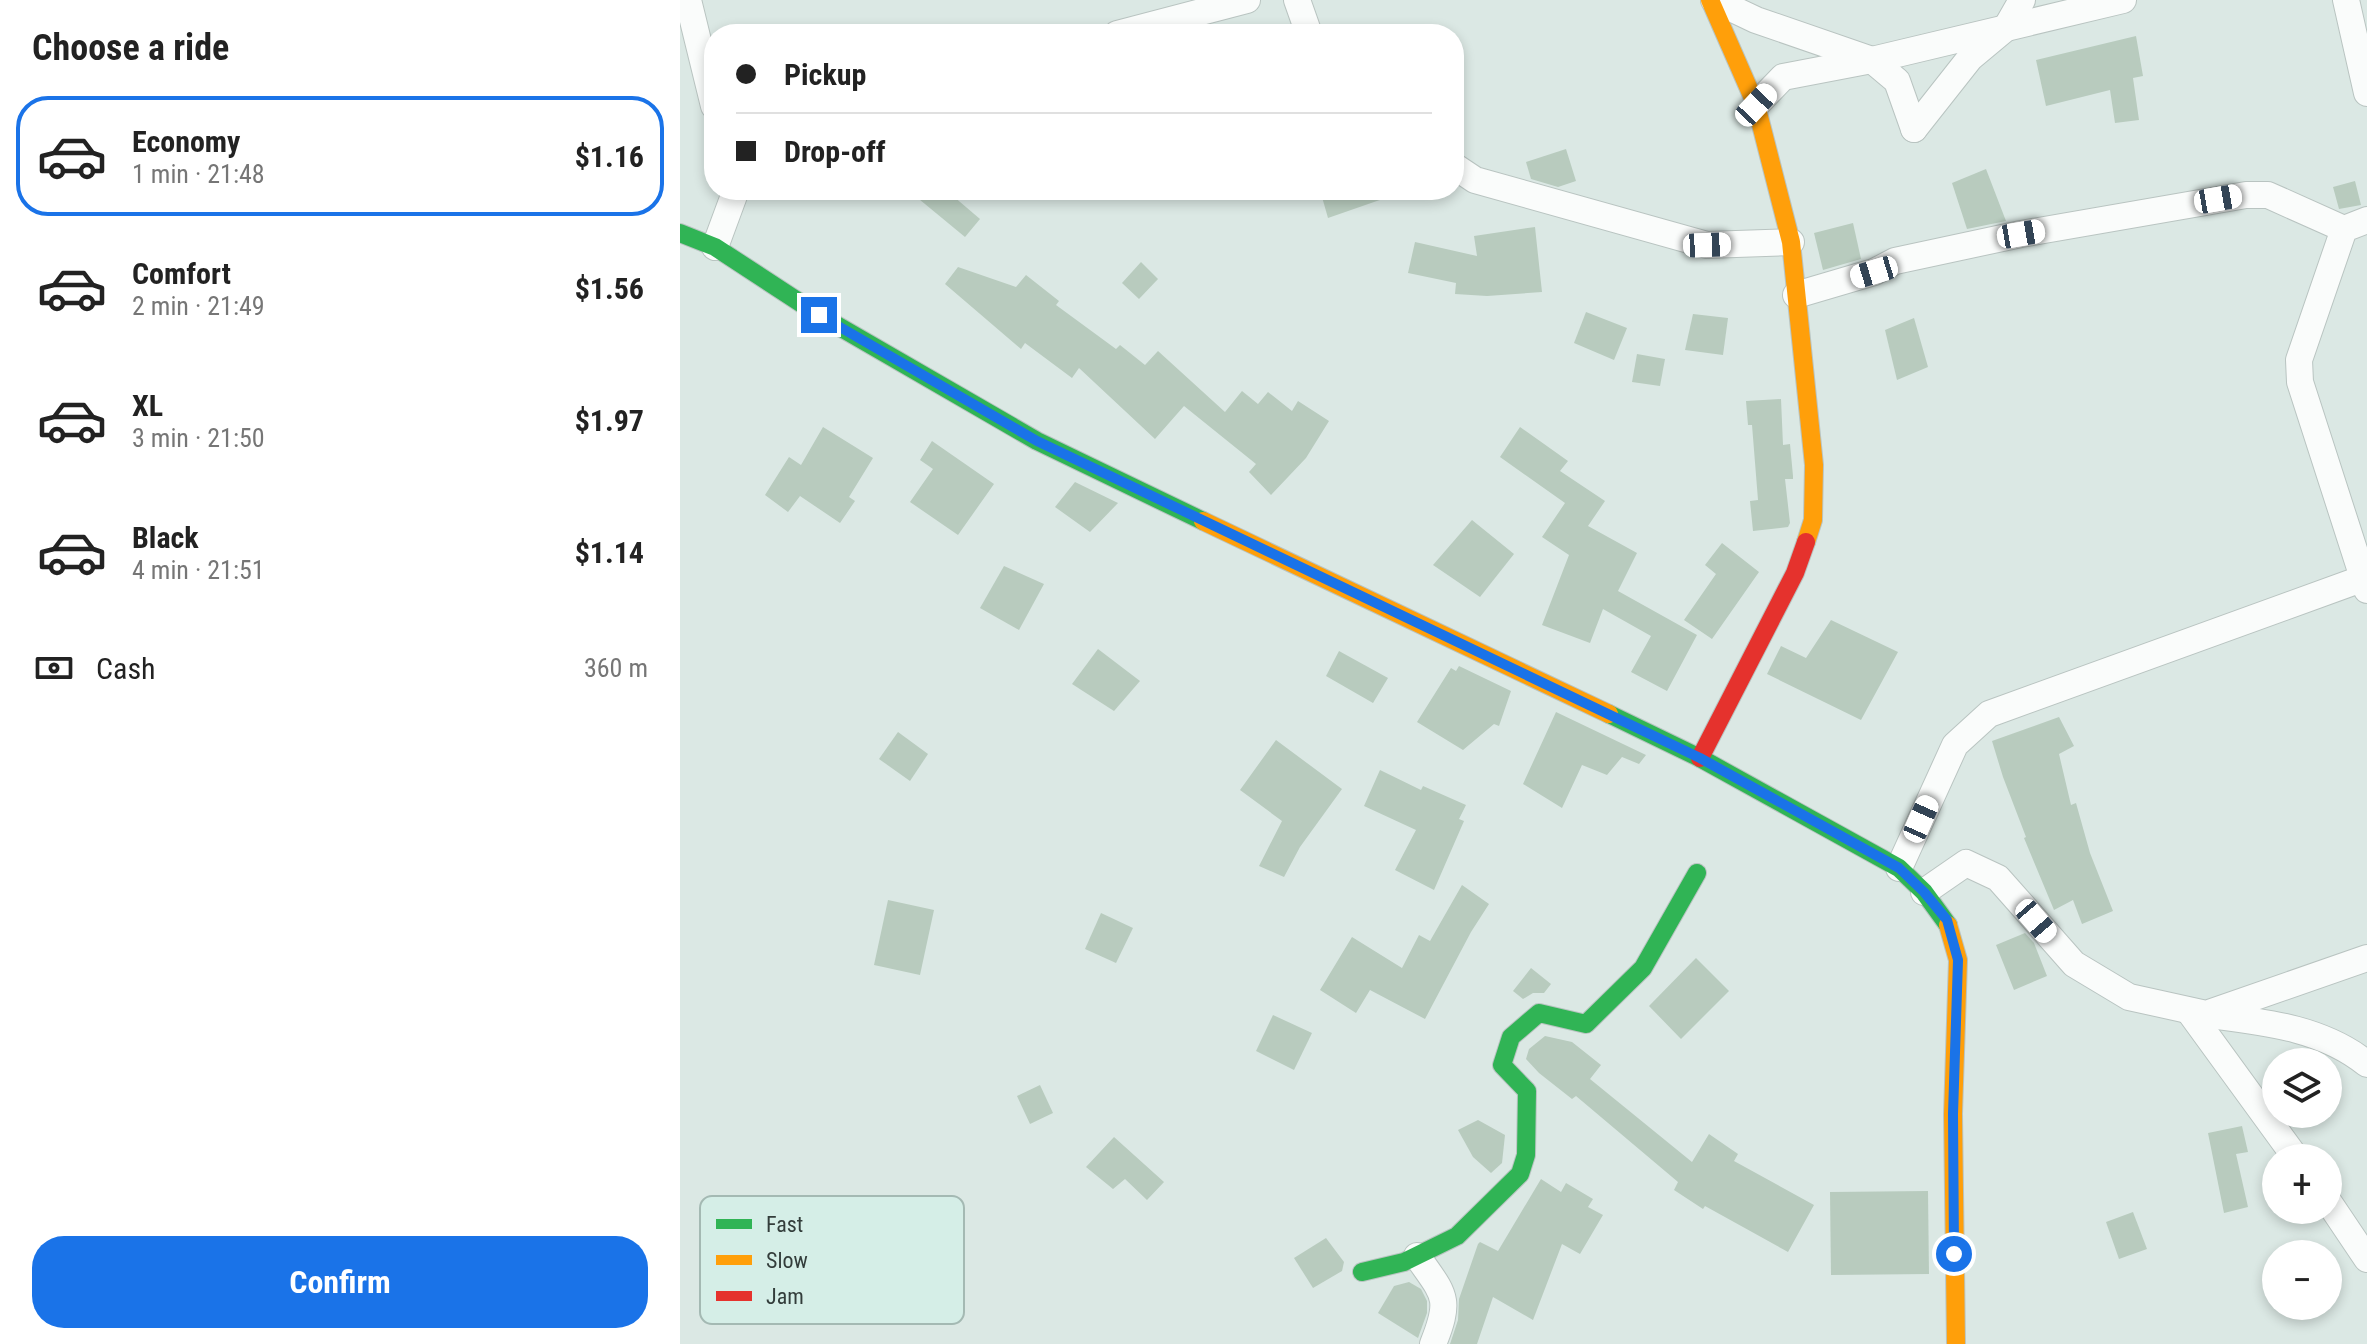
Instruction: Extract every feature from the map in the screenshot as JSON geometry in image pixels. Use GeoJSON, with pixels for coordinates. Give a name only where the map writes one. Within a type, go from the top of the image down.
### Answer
{"type":"FeatureCollection","features":[{"type":"Feature","properties":{"kind":"street"},"geometry":{"type":"LineString","coordinates":[[688,0],[704,65]]}},
{"type":"Feature","properties":{"kind":"street"},"geometry":{"type":"LineString","coordinates":[[1149,24],[1210,5],[1247,0]]}},
{"type":"Feature","properties":{"kind":"street"},"geometry":{"type":"LineString","coordinates":[[1297,0],[1305,24]]}},
{"type":"Feature","properties":{"kind":"street"},"geometry":{"type":"LineString","coordinates":[[1712,0],[1756,20],[1872,60],[1897,81],[1914,129],[1970,58],[2006,28],[2022,0]]}},
{"type":"Feature","properties":{"kind":"street"},"geometry":{"type":"LineString","coordinates":[[1700,758],[1795,573],[1813,520],[1814,465],[1791,242],[1756,105],[1712,0]]}},
{"type":"Feature","properties":{"kind":"street"},"geometry":{"type":"LineString","coordinates":[[1756,105],[1783,77],[1872,60],[2123,0]]}},
{"type":"Feature","properties":{"kind":"street"},"geometry":{"type":"LineString","coordinates":[[2346,0],[2367,93]]}},
{"type":"Feature","properties":{"kind":"street"},"geometry":{"type":"LineString","coordinates":[[1464,173],[1475,180],[1707,245],[1791,242]]}},
{"type":"Feature","properties":{"kind":"street"},"geometry":{"type":"LineString","coordinates":[[1796,295],[1874,272],[1895,261],[2021,234],[2246,195],[2268,195],[2355,224],[2299,360],[2300,382],[2366,582],[1989,714],[1955,745],[1899,868]]}},
{"type":"Feature","properties":{"kind":"street"},"geometry":{"type":"LineString","coordinates":[[715,247],[732,200]]}},
{"type":"Feature","properties":{"kind":"street"},"geometry":{"type":"LineString","coordinates":[[680,233],[715,247],[819,315],[1037,441],[1700,758],[1899,868],[1947,920],[1958,960],[1953,1114],[1956,1344]]}},
{"type":"Feature","properties":{"kind":"street"},"geometry":{"type":"LineString","coordinates":[[1924,892],[1966,863],[1998,878],[2074,964],[2129,997],[2281,1025],[2349,1049],[2367,1064]]}},
{"type":"Feature","properties":{"kind":"street"},"geometry":{"type":"LineString","coordinates":[[1362,1272],[1404,1262],[1457,1236],[1520,1174],[1526,1155],[1527,1091],[1502,1065],[1511,1037],[1539,1013],[1586,1024],[1643,968],[1697,873]]}},
{"type":"Feature","properties":{"kind":"street"},"geometry":{"type":"LineString","coordinates":[[2198,1012],[2367,958]]}},
{"type":"Feature","properties":{"kind":"street"},"geometry":{"type":"LineString","coordinates":[[2198,1012],[2287,1144]]}},
{"type":"Feature","properties":{"kind":"street"},"geometry":{"type":"LineString","coordinates":[[2342,1222],[2367,1259]]}},
{"type":"Feature","properties":{"kind":"street"},"geometry":{"type":"LineString","coordinates":[[1417,1256],[1444,1295],[1445,1315],[1433,1344]]}},
{"type":"Feature","properties":{"kind":"building"},"geometry":{"type":"Polygon","coordinates":[[[2136,36],[2143,76],[2133,78],[2139,120],[2115,123],[2110,90],[2046,106],[2036,60],[2136,36]]]}},
{"type":"Feature","properties":{"kind":"building"},"geometry":{"type":"Polygon","coordinates":[[[1566,149],[1576,181],[1558,187],[1531,179],[1526,162],[1566,149]]]}},
{"type":"Feature","properties":{"kind":"building"},"geometry":{"type":"Polygon","coordinates":[[[1986,169],[2006,221],[1967,229],[1952,183],[1986,169]]]}},
{"type":"Feature","properties":{"kind":"building"},"geometry":{"type":"Polygon","coordinates":[[[2355,181],[2361,205],[2339,209],[2333,187],[2355,181]]]}},
{"type":"Feature","properties":{"kind":"building"},"geometry":{"type":"Polygon","coordinates":[[[920,200],[958,200],[980,219],[965,237],[920,200]]]}},
{"type":"Feature","properties":{"kind":"building"},"geometry":{"type":"Polygon","coordinates":[[[1323,200],[1380,200],[1328,218],[1323,200]]]}},
{"type":"Feature","properties":{"kind":"building"},"geometry":{"type":"Polygon","coordinates":[[[1853,223],[1861,259],[1823,270],[1814,233],[1853,223]]]}},
{"type":"Feature","properties":{"kind":"building"},"geometry":{"type":"Polygon","coordinates":[[[1535,227],[1542,292],[1487,296],[1455,294],[1456,283],[1408,273],[1415,242],[1477,256],[1474,236],[1535,227]]]}},
{"type":"Feature","properties":{"kind":"building"},"geometry":{"type":"Polygon","coordinates":[[[1141,262],[1158,279],[1139,299],[1122,283],[1141,262]]]}},
{"type":"Feature","properties":{"kind":"building"},"geometry":{"type":"Polygon","coordinates":[[[958,267],[1016,287],[1026,275],[1059,301],[1056,305],[1116,349],[1120,345],[1145,365],[1158,351],[1225,412],[1242,391],[1258,404],[1268,392],[1292,411],[1298,401],[1329,421],[1306,458],[1271,495],[1249,472],[1256,464],[1184,406],[1155,439],[1079,368],[1072,378],[1025,343],[1021,349],[945,284],[958,267]]]}},
{"type":"Feature","properties":{"kind":"building"},"geometry":{"type":"Polygon","coordinates":[[[1586,312],[1627,328],[1614,360],[1574,343],[1586,312]]]}},
{"type":"Feature","properties":{"kind":"building"},"geometry":{"type":"Polygon","coordinates":[[[1693,314],[1728,318],[1723,355],[1685,350],[1693,314]]]}},
{"type":"Feature","properties":{"kind":"building"},"geometry":{"type":"Polygon","coordinates":[[[1914,318],[1928,367],[1897,380],[1885,330],[1914,318]]]}},
{"type":"Feature","properties":{"kind":"building"},"geometry":{"type":"Polygon","coordinates":[[[1637,354],[1665,359],[1660,386],[1632,382],[1637,354]]]}},
{"type":"Feature","properties":{"kind":"building"},"geometry":{"type":"Polygon","coordinates":[[[1781,399],[1783,445],[1790,444],[1793,476],[1793,479],[1785,479],[1790,523],[1788,527],[1753,531],[1750,501],[1758,500],[1752,425],[1748,425],[1746,401],[1781,399]]]}},
{"type":"Feature","properties":{"kind":"building"},"geometry":{"type":"Polygon","coordinates":[[[823,427],[873,458],[849,497],[855,501],[840,523],[800,496],[788,512],[765,495],[789,457],[801,465],[823,427]]]}},
{"type":"Feature","properties":{"kind":"building"},"geometry":{"type":"Polygon","coordinates":[[[1520,427],[1568,461],[1560,471],[1605,501],[1588,526],[1637,553],[1618,591],[1697,635],[1667,691],[1631,672],[1651,636],[1603,609],[1590,643],[1542,625],[1569,555],[1542,537],[1565,503],[1500,457],[1520,427]]]}},
{"type":"Feature","properties":{"kind":"building"},"geometry":{"type":"Polygon","coordinates":[[[932,441],[994,484],[958,535],[910,502],[933,469],[920,460],[932,441]]]}},
{"type":"Feature","properties":{"kind":"building"},"geometry":{"type":"Polygon","coordinates":[[[1075,482],[1118,503],[1090,532],[1055,507],[1075,482]]]}},
{"type":"Feature","properties":{"kind":"building"},"geometry":{"type":"Polygon","coordinates":[[[1472,520],[1514,554],[1480,597],[1433,565],[1472,520]]]}},
{"type":"Feature","properties":{"kind":"building"},"geometry":{"type":"Polygon","coordinates":[[[1722,543],[1759,572],[1712,639],[1684,620],[1716,574],[1705,565],[1722,543]]]}},
{"type":"Feature","properties":{"kind":"building"},"geometry":{"type":"Polygon","coordinates":[[[1004,566],[1044,584],[1019,630],[980,608],[1004,566]]]}},
{"type":"Feature","properties":{"kind":"building"},"geometry":{"type":"Polygon","coordinates":[[[1831,620],[1898,652],[1861,720],[1767,674],[1781,646],[1806,658],[1831,620]]]}},
{"type":"Feature","properties":{"kind":"building"},"geometry":{"type":"Polygon","coordinates":[[[1098,649],[1140,681],[1114,711],[1072,684],[1098,649]]]}},
{"type":"Feature","properties":{"kind":"building"},"geometry":{"type":"Polygon","coordinates":[[[1339,651],[1388,678],[1373,703],[1326,676],[1339,651]]]}},
{"type":"Feature","properties":{"kind":"building"},"geometry":{"type":"Polygon","coordinates":[[[1459,666],[1511,691],[1499,726],[1494,724],[1463,750],[1417,722],[1451,668],[1456,671],[1459,666]]]}},
{"type":"Feature","properties":{"kind":"building"},"geometry":{"type":"Polygon","coordinates":[[[1556,712],[1646,755],[1639,764],[1622,757],[1607,775],[1582,765],[1562,808],[1523,784],[1556,712]]]}},
{"type":"Feature","properties":{"kind":"building"},"geometry":{"type":"Polygon","coordinates":[[[2059,717],[2074,746],[2059,754],[2071,805],[2076,803],[2090,853],[2113,911],[2082,924],[2073,900],[2054,910],[2024,838],[1992,741],[2059,717]]]}},
{"type":"Feature","properties":{"kind":"building"},"geometry":{"type":"Polygon","coordinates":[[[898,732],[928,754],[910,781],[879,759],[898,732]]]}},
{"type":"Feature","properties":{"kind":"building"},"geometry":{"type":"Polygon","coordinates":[[[1276,740],[1342,789],[1300,847],[1284,877],[1259,866],[1282,821],[1240,790],[1276,740]]]}},
{"type":"Feature","properties":{"kind":"building"},"geometry":{"type":"Polygon","coordinates":[[[1380,770],[1421,790],[1423,786],[1466,805],[1459,819],[1464,821],[1434,890],[1395,870],[1416,830],[1364,806],[1380,770]]]}},
{"type":"Feature","properties":{"kind":"building"},"geometry":{"type":"Polygon","coordinates":[[[1462,885],[1489,904],[1425,1019],[1370,990],[1356,1013],[1320,990],[1352,937],[1402,968],[1419,935],[1430,941],[1462,885]]]}},
{"type":"Feature","properties":{"kind":"building"},"geometry":{"type":"Polygon","coordinates":[[[888,900],[934,910],[920,975],[874,965],[888,900]]]}},
{"type":"Feature","properties":{"kind":"building"},"geometry":{"type":"Polygon","coordinates":[[[1101,913],[1133,928],[1116,963],[1085,949],[1101,913]]]}},
{"type":"Feature","properties":{"kind":"building"},"geometry":{"type":"Polygon","coordinates":[[[2025,933],[2034,943],[2047,976],[2014,990],[1996,945],[2025,933]]]}},
{"type":"Feature","properties":{"kind":"building"},"geometry":{"type":"Polygon","coordinates":[[[1696,958],[1729,991],[1681,1039],[1649,1006],[1696,958]]]}},
{"type":"Feature","properties":{"kind":"building"},"geometry":{"type":"Polygon","coordinates":[[[1531,968],[1551,984],[1544,993],[1533,993],[1523,999],[1513,991],[1531,968]]]}},
{"type":"Feature","properties":{"kind":"building"},"geometry":{"type":"Polygon","coordinates":[[[1273,1015],[1312,1033],[1294,1070],[1256,1051],[1273,1015]]]}},
{"type":"Feature","properties":{"kind":"building"},"geometry":{"type":"Polygon","coordinates":[[[1545,1036],[1572,1042],[1601,1065],[1590,1079],[1692,1162],[1709,1134],[1738,1154],[1734,1161],[1814,1205],[1788,1252],[1705,1206],[1703,1209],[1674,1190],[1678,1182],[1576,1096],[1572,1099],[1539,1073],[1526,1059],[1529,1049],[1545,1036]]]}},
{"type":"Feature","properties":{"kind":"building"},"geometry":{"type":"Polygon","coordinates":[[[1040,1085],[1053,1113],[1030,1124],[1017,1096],[1040,1085]]]}},
{"type":"Feature","properties":{"kind":"building"},"geometry":{"type":"Polygon","coordinates":[[[1478,1120],[1505,1135],[1502,1163],[1491,1173],[1473,1157],[1458,1130],[1478,1120]]]}},
{"type":"Feature","properties":{"kind":"building"},"geometry":{"type":"Polygon","coordinates":[[[2242,1126],[2248,1152],[2236,1154],[2248,1207],[2224,1213],[2208,1133],[2242,1126]]]}},
{"type":"Feature","properties":{"kind":"building"},"geometry":{"type":"Polygon","coordinates":[[[1114,1137],[1164,1182],[1147,1200],[1125,1179],[1113,1189],[1086,1167],[1114,1137]]]}},
{"type":"Feature","properties":{"kind":"building"},"geometry":{"type":"Polygon","coordinates":[[[1541,1179],[1561,1192],[1566,1183],[1593,1199],[1588,1207],[1603,1215],[1580,1254],[1562,1244],[1533,1320],[1493,1297],[1477,1344],[1450,1344],[1458,1320],[1459,1299],[1478,1244],[1480,1242],[1498,1251],[1541,1179]]]}},
{"type":"Feature","properties":{"kind":"building"},"geometry":{"type":"Polygon","coordinates":[[[1928,1191],[1929,1274],[1831,1275],[1830,1192],[1928,1191]]]}},
{"type":"Feature","properties":{"kind":"building"},"geometry":{"type":"Polygon","coordinates":[[[2133,1212],[2147,1249],[2119,1259],[2106,1222],[2133,1212]]]}},
{"type":"Feature","properties":{"kind":"building"},"geometry":{"type":"Polygon","coordinates":[[[1326,1238],[1344,1262],[1342,1271],[1313,1288],[1294,1258],[1326,1238]]]}},
{"type":"Feature","properties":{"kind":"building"},"geometry":{"type":"Polygon","coordinates":[[[1409,1282],[1421,1289],[1427,1301],[1427,1313],[1418,1338],[1378,1313],[1394,1286],[1409,1282]]]}},
{"type":"Feature","properties":{"kind":"traffic: fast"},"geometry":{"type":"LineString","coordinates":[[680,233],[715,247],[819,315],[1037,441],[1203,521]]}},
{"type":"Feature","properties":{"kind":"traffic: fast"},"geometry":{"type":"LineString","coordinates":[[1609,714],[1700,758],[1899,868],[1924,892],[1948,925]]}},
{"type":"Feature","properties":{"kind":"traffic: fast"},"geometry":{"type":"LineString","coordinates":[[1362,1272],[1404,1262],[1457,1236],[1520,1174],[1526,1155],[1527,1091],[1502,1065],[1511,1037],[1539,1013],[1586,1024],[1643,968],[1697,873]]}},
{"type":"Feature","properties":{"kind":"traffic: slow"},"geometry":{"type":"LineString","coordinates":[[1710,0],[1756,105],[1791,242],[1814,465],[1813,520],[1806,542]]}},
{"type":"Feature","properties":{"kind":"traffic: slow"},"geometry":{"type":"LineString","coordinates":[[1203,521],[1609,714]]}},
{"type":"Feature","properties":{"kind":"traffic: slow"},"geometry":{"type":"LineString","coordinates":[[1948,925],[1958,960],[1953,1114],[1956,1344]]}},
{"type":"Feature","properties":{"kind":"traffic: jam"},"geometry":{"type":"LineString","coordinates":[[1700,758],[1795,573],[1806,542]]}},
{"type":"Feature","properties":{"kind":"route"},"geometry":{"type":"LineString","coordinates":[[819,315],[1037,441],[1700,758],[1899,868],[1947,920],[1958,960],[1953,1114],[1954,1254]]}}]}
